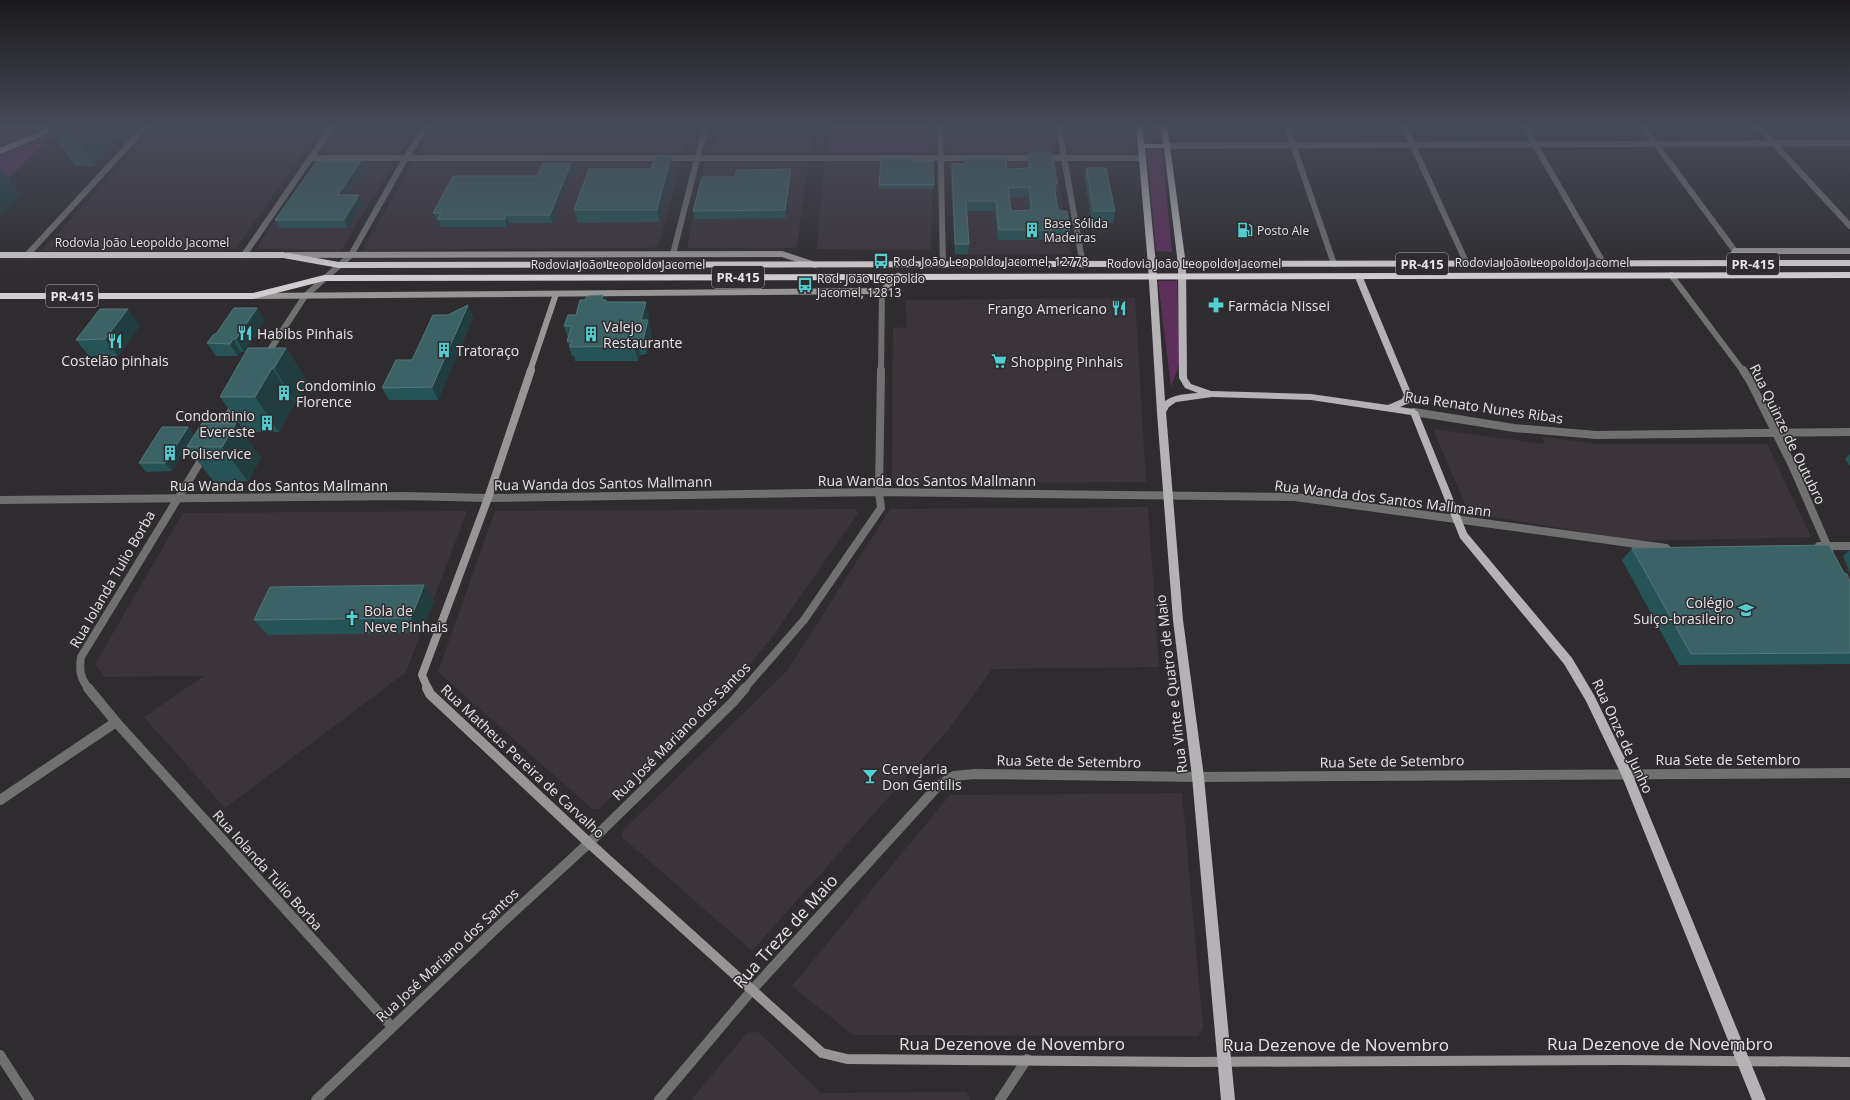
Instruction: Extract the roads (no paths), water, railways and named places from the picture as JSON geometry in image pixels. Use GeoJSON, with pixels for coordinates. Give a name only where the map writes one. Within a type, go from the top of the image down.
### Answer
{"type":"FeatureCollection","features":[{"type":"Feature","properties":{"kind":"highway","name":"Rodovia João Leopoldo Jacomel"},"geometry":{"type":"LineString","coordinates":[[0,255],[283,254],[339,265],[1850,263]]}},
{"type":"Feature","properties":{"kind":"highway"},"geometry":{"type":"LineString","coordinates":[[1662,264],[1671,275]]}},
{"type":"Feature","properties":{"kind":"highway","name":"Rodovia João Leopoldo Jacomel"},"geometry":{"type":"LineString","coordinates":[[0,296],[253,296],[324,278],[1850,275]]}},
{"type":"Feature","properties":{"kind":"main road","name":"Rua Vinte e Quatro de Maio"},"geometry":{"type":"LineString","coordinates":[[1144,175],[1152,265],[1161,414],[1178,620],[1198,777],[1228,1100]]}},
{"type":"Feature","properties":{"kind":"main road"},"geometry":{"type":"LineString","coordinates":[[1171,175],[1182,265],[1183,378],[1188,386],[1212,394]]}},
{"type":"Feature","properties":{"kind":"main road"},"geometry":{"type":"LineString","coordinates":[[1358,275],[1408,395],[1406,401],[1388,409]]}},
{"type":"Feature","properties":{"kind":"main road"},"geometry":{"type":"LineString","coordinates":[[1161,414],[1166,405],[1173,400],[1183,397],[1212,394]]}},
{"type":"Feature","properties":{"kind":"main road","name":"Rua Renato Nunes Ribas"},"geometry":{"type":"LineString","coordinates":[[1212,394],[1311,397],[1414,412]]}},
{"type":"Feature","properties":{"kind":"main road","name":"Rua Onze de Junho"},"geometry":{"type":"LineString","coordinates":[[1414,412],[1464,535],[1568,661],[1579,678],[1626,774],[1759,1100]]}},
{"type":"Feature","properties":{"kind":"street"},"geometry":{"type":"LineString","coordinates":[[27,255],[101,175]]}},
{"type":"Feature","properties":{"kind":"street"},"geometry":{"type":"LineString","coordinates":[[244,255],[300,175]]}},
{"type":"Feature","properties":{"kind":"street"},"geometry":{"type":"LineString","coordinates":[[263,361],[305,296],[351,255],[397,175]]}},
{"type":"Feature","properties":{"kind":"street"},"geometry":{"type":"LineString","coordinates":[[673,254],[693,175]]}},
{"type":"Feature","properties":{"kind":"street"},"geometry":{"type":"LineString","coordinates":[[941,175],[943,265]]}},
{"type":"Feature","properties":{"kind":"street"},"geometry":{"type":"LineString","coordinates":[[1067,175],[1083,265]]}},
{"type":"Feature","properties":{"kind":"street"},"geometry":{"type":"LineString","coordinates":[[1304,175],[1334,264]]}},
{"type":"Feature","properties":{"kind":"street"},"geometry":{"type":"LineString","coordinates":[[1426,175],[1467,264]]}},
{"type":"Feature","properties":{"kind":"street"},"geometry":{"type":"LineString","coordinates":[[1553,175],[1604,264]]}},
{"type":"Feature","properties":{"kind":"street"},"geometry":{"type":"LineString","coordinates":[[1679,175],[1735,251]]}},
{"type":"Feature","properties":{"kind":"street"},"geometry":{"type":"LineString","coordinates":[[1803,175],[1850,226]]}},
{"type":"Feature","properties":{"kind":"street"},"geometry":{"type":"LineString","coordinates":[[1735,251],[1850,251]]}},
{"type":"Feature","properties":{"kind":"street"},"geometry":{"type":"LineString","coordinates":[[1730,264],[1735,251]]}},
{"type":"Feature","properties":{"kind":"street","name":"Rodovia João Leopoldo Jacomel"},"geometry":{"type":"LineString","coordinates":[[283,254],[782,254],[817,265]]}},
{"type":"Feature","properties":{"kind":"street","name":"Rua Quinze de Outubro"},"geometry":{"type":"LineString","coordinates":[[1671,275],[1744,371],[1792,465],[1834,560]]}},
{"type":"Feature","properties":{"kind":"street"},"geometry":{"type":"LineString","coordinates":[[882,291],[898,276]]}},
{"type":"Feature","properties":{"kind":"street","name":"Rodovia João Leopoldo Jacomel"},"geometry":{"type":"LineString","coordinates":[[253,296],[882,291]]}},
{"type":"Feature","properties":{"kind":"street","name":"Rua José Mariano dos Santos"},"geometry":{"type":"LineString","coordinates":[[316,1100],[504,920],[589,843],[733,702],[804,620],[881,508],[879,492],[882,291]]}},
{"type":"Feature","properties":{"kind":"street","name":"Rua Matheus Pereira de Carvalho"},"geometry":{"type":"LineString","coordinates":[[556,294],[488,498],[422,675],[430,694],[589,843],[822,1054]]}},
{"type":"Feature","properties":{"kind":"street"},"geometry":{"type":"LineString","coordinates":[[215,437],[241,396]]}},
{"type":"Feature","properties":{"kind":"street","name":"Rua Renato Nunes Ribas"},"geometry":{"type":"LineString","coordinates":[[1414,412],[1514,428],[1596,435],[1850,432]]}},
{"type":"Feature","properties":{"kind":"street","name":"Rua Iolanda Tulio Borba"},"geometry":{"type":"LineString","coordinates":[[208,450],[176,499],[82,657],[79,670],[84,682],[116,722],[392,1027]]}},
{"type":"Feature","properties":{"kind":"street","name":"Rua Wanda dos Santos Mallmann"},"geometry":{"type":"LineString","coordinates":[[0,500],[405,496],[488,498],[879,492],[1168,494],[1295,498],[1656,548],[1672,548]]}},
{"type":"Feature","properties":{"kind":"street"},"geometry":{"type":"LineString","coordinates":[[1812,546],[1850,546]]}},
{"type":"Feature","properties":{"kind":"street"},"geometry":{"type":"LineString","coordinates":[[0,800],[116,722]]}},
{"type":"Feature","properties":{"kind":"street","name":"Rua Sete de Setembro"},"geometry":{"type":"LineString","coordinates":[[938,786],[954,776],[975,774],[1198,777],[1850,773]]}},
{"type":"Feature","properties":{"kind":"street","name":"Rua Treze de Maio"},"geometry":{"type":"LineString","coordinates":[[659,1100],[752,990],[938,786]]}},
{"type":"Feature","properties":{"kind":"street","name":"Rua Dezenove de Novembro"},"geometry":{"type":"LineString","coordinates":[[822,1054],[847,1059],[1027,1059],[1225,1062],[1742,1060],[1850,1062]]}},
{"type":"Feature","properties":{"kind":"street"},"geometry":{"type":"LineString","coordinates":[[0,1055],[29,1100]]}},
{"type":"Feature","properties":{"kind":"street"},"geometry":{"type":"LineString","coordinates":[[1000,1100],[1027,1059]]}},
{"type":"Feature","properties":{"kind":"place","name":"Base Sólida Madeiras"},"geometry":{"type":"Point","coordinates":[1032,230]}},
{"type":"Feature","properties":{"kind":"place","name":"Posto Ale"},"geometry":{"type":"Point","coordinates":[1245,230]}},
{"type":"Feature","properties":{"kind":"place","name":"Rod. João Leopoldo Jacomel, 12778"},"geometry":{"type":"Point","coordinates":[881,261]}},
{"type":"Feature","properties":{"kind":"place","name":"Rod. João Leopoldo Jacomel, 12813"},"geometry":{"type":"Point","coordinates":[805,285]}},
{"type":"Feature","properties":{"kind":"place","name":"Farmácia Nissei"},"geometry":{"type":"Point","coordinates":[1216,305]}},
{"type":"Feature","properties":{"kind":"place","name":"Frango Americano"},"geometry":{"type":"Point","coordinates":[1119,308]}},
{"type":"Feature","properties":{"kind":"place","name":"Habibs Pinhais"},"geometry":{"type":"Point","coordinates":[245,333]}},
{"type":"Feature","properties":{"kind":"place","name":"Valejo Restaurante"},"geometry":{"type":"Point","coordinates":[591,334]}},
{"type":"Feature","properties":{"kind":"place","name":"Costelão pinhais"},"geometry":{"type":"Point","coordinates":[115,341]}},
{"type":"Feature","properties":{"kind":"place","name":"Tratoraço"},"geometry":{"type":"Point","coordinates":[444,350]}},
{"type":"Feature","properties":{"kind":"place","name":"Shopping Pinhais"},"geometry":{"type":"Point","coordinates":[999,361]}},
{"type":"Feature","properties":{"kind":"place","name":"Condominio Florence"},"geometry":{"type":"Point","coordinates":[284,393]}},
{"type":"Feature","properties":{"kind":"place","name":"Condominio Evereste"},"geometry":{"type":"Point","coordinates":[267,423]}},
{"type":"Feature","properties":{"kind":"place","name":"Poliservice"},"geometry":{"type":"Point","coordinates":[170,453]}},
{"type":"Feature","properties":{"kind":"place","name":"Colégio Suiço-brasileiro"},"geometry":{"type":"Point","coordinates":[1746,610]}},
{"type":"Feature","properties":{"kind":"place","name":"Bola de Neve Pinhais"},"geometry":{"type":"Point","coordinates":[352,618]}},
{"type":"Feature","properties":{"kind":"place","name":"Cervejaria Don Gentilis"},"geometry":{"type":"Point","coordinates":[870,776]}}]}
